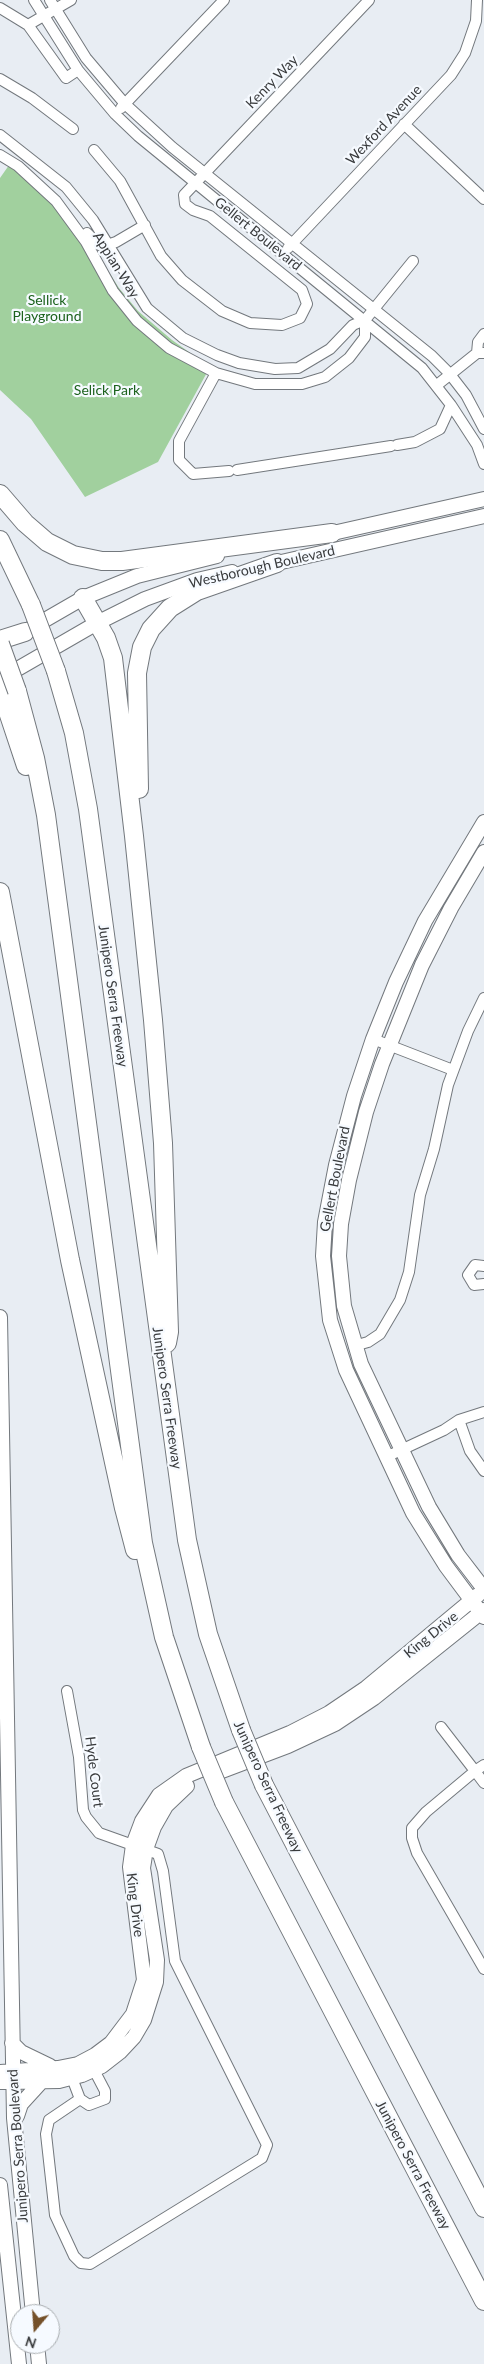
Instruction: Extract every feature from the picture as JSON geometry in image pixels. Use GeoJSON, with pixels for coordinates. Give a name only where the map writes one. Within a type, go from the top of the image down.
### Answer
{"type":"FeatureCollection","features":[{"type":"Feature","properties":{"kind":"highway"},"geometry":{"type":"LineString","coordinates":[[0,494],[25,523],[47,542],[73,555],[102,561],[122,561],[332,533]]}},
{"type":"Feature","properties":{"kind":"highway","name":"Junipero Serra Freeway"},"geometry":{"type":"LineString","coordinates":[[0,540],[31,605],[56,671],[74,733],[88,809],[181,1501],[194,1578],[214,1652],[241,1730],[264,1785],[484,2208]]}},
{"type":"Feature","properties":{"kind":"highway"},"geometry":{"type":"LineString","coordinates":[[134,836],[139,823],[137,673],[140,654],[148,636],[164,613],[190,595],[220,582],[277,563]]}},
{"type":"Feature","properties":{"kind":"highway"},"geometry":{"type":"LineString","coordinates":[[83,598],[109,645],[114,667],[134,836],[163,1143],[169,1332],[162,1362]]}},
{"type":"Feature","properties":{"kind":"highway"},"geometry":{"type":"LineString","coordinates":[[0,640],[25,632]]}},
{"type":"Feature","properties":{"kind":"highway","name":"Junipero Serra Freeway"},"geometry":{"type":"LineString","coordinates":[[0,645],[7,693],[35,758],[48,834],[140,1524],[155,1600],[175,1674],[201,1747],[224,1802],[484,2301]]}},
{"type":"Feature","properties":{"kind":"highway"},"geometry":{"type":"LineString","coordinates":[[0,892],[70,1260],[124,1508],[175,1674]]}},
{"type":"Feature","properties":{"kind":"main road","name":"Westborough Boulevard"},"geometry":{"type":"LineString","coordinates":[[0,645],[83,598],[137,576],[170,566],[332,533],[484,498]]}},
{"type":"Feature","properties":{"kind":"main road","name":"Westborough Boulevard"},"geometry":{"type":"LineString","coordinates":[[0,679],[98,623],[171,589],[222,574],[484,516]]}},
{"type":"Feature","properties":{"kind":"main road","name":"Gellert Boulevard"},"geometry":{"type":"LineString","coordinates":[[483,1613],[446,1566],[412,1513],[386,1457],[346,1370],[335,1340],[328,1310],[323,1267],[325,1222],[336,1165],[350,1108],[373,1039],[396,982],[425,921],[484,822]]}},
{"type":"Feature","properties":{"kind":"main road","name":"Gellert Boulevard"},"geometry":{"type":"LineString","coordinates":[[484,852],[433,942],[411,988],[388,1045],[363,1124],[349,1180],[341,1224],[341,1286],[354,1346],[401,1450],[443,1531],[484,1589]]}},
{"type":"Feature","properties":{"kind":"main road","name":"Junipero Serra Boulevard"},"geometry":{"type":"LineString","coordinates":[[0,1317],[12,2042],[7,2076],[14,2122],[32,2304]]}},
{"type":"Feature","properties":{"kind":"main road","name":"King Drive"},"geometry":{"type":"LineString","coordinates":[[7,2076],[42,2081],[72,2078],[94,2070],[120,2052],[134,2037],[152,2003],[156,1982],[157,1960],[140,1847],[142,1821],[159,1795],[186,1776],[290,1733],[329,1713],[366,1688],[484,1589]]}},
{"type":"Feature","properties":{"kind":"main road","name":"King Drive"},"geometry":{"type":"LineString","coordinates":[[7,2076],[78,2064],[95,2055],[111,2043],[124,2029],[140,1999],[144,1980],[130,1867],[140,1847],[166,1806],[190,1784],[288,1746],[335,1724],[374,1698],[483,1613]]}},
{"type":"Feature","properties":{"kind":"main road"},"geometry":{"type":"LineString","coordinates":[[12,2042],[30,2058],[58,2068]]}},
{"type":"Feature","properties":{"kind":"main road"},"geometry":{"type":"LineString","coordinates":[[14,2122],[21,2104],[42,2081]]}},
{"type":"Feature","properties":{"kind":"main road","name":"Junipero Serra Boulevard"},"geometry":{"type":"LineString","coordinates":[[0,2185],[19,2364]]}},
{"type":"Feature","properties":{"kind":"street","name":"Gellert Boulevard"},"geometry":{"type":"LineString","coordinates":[[34,0],[78,70],[115,114],[194,183],[405,352],[437,385],[477,445],[484,464]]}},
{"type":"Feature","properties":{"kind":"street","name":"Gellert Boulevard"},"geometry":{"type":"LineString","coordinates":[[50,0],[86,58],[125,104],[204,173],[373,309],[449,373],[466,395],[484,429]]}},
{"type":"Feature","properties":{"kind":"street"},"geometry":{"type":"LineString","coordinates":[[28,25],[71,0]]}},
{"type":"Feature","properties":{"kind":"street"},"geometry":{"type":"LineString","coordinates":[[115,114],[224,0]]}},
{"type":"Feature","properties":{"kind":"street","name":"Kenry Way"},"geometry":{"type":"LineString","coordinates":[[194,183],[369,0]]}},
{"type":"Feature","properties":{"kind":"street","name":"Wexford Avenue"},"geometry":{"type":"LineString","coordinates":[[282,254],[450,75],[465,53],[476,21],[477,0]]}},
{"type":"Feature","properties":{"kind":"street"},"geometry":{"type":"LineString","coordinates":[[0,8],[28,25],[66,78],[78,70]]}},
{"type":"Feature","properties":{"kind":"street"},"geometry":{"type":"LineString","coordinates":[[0,79],[32,98],[73,129]]}},
{"type":"Feature","properties":{"kind":"street"},"geometry":{"type":"LineString","coordinates":[[404,124],[483,196]]}},
{"type":"Feature","properties":{"kind":"street","name":"Appian Way"},"geometry":{"type":"LineString","coordinates":[[0,134],[66,187],[93,220],[147,308],[183,338],[217,355],[239,363],[275,369],[298,368],[330,350],[353,325],[365,320],[413,261]]}},
{"type":"Feature","properties":{"kind":"street"},"geometry":{"type":"LineString","coordinates":[[94,150],[120,181],[161,256],[182,280],[222,311],[250,323],[282,325],[300,318],[307,304],[302,290],[210,216],[193,210],[185,204],[184,195],[194,183]]}},
{"type":"Feature","properties":{"kind":"street","name":"Appian Way"},"geometry":{"type":"LineString","coordinates":[[0,155],[18,166],[60,206],[86,242],[113,292],[138,321],[169,348],[216,374],[255,384],[302,384],[325,377],[350,358],[366,337],[365,320]]}},
{"type":"Feature","properties":{"kind":"street"},"geometry":{"type":"LineString","coordinates":[[60,206],[67,206],[71,210],[99,246],[107,245],[134,232],[144,224]]}},
{"type":"Feature","properties":{"kind":"street"},"geometry":{"type":"LineString","coordinates":[[437,385],[449,373],[481,353],[478,342],[484,334]]}},
{"type":"Feature","properties":{"kind":"street"},"geometry":{"type":"LineString","coordinates":[[216,374],[179,441],[179,460],[193,474],[233,471],[415,442],[440,429],[451,405]]}},
{"type":"Feature","properties":{"kind":"street"},"geometry":{"type":"LineString","coordinates":[[354,1346],[368,1342],[380,1334],[400,1300],[409,1272],[420,1195],[434,1148],[448,1085],[484,998]]}},
{"type":"Feature","properties":{"kind":"street"},"geometry":{"type":"LineString","coordinates":[[373,1039],[454,1070]]}},
{"type":"Feature","properties":{"kind":"street"},"geometry":{"type":"LineString","coordinates":[[484,1266],[475,1266],[468,1275],[474,1285],[484,1284]]}},
{"type":"Feature","properties":{"kind":"street"},"geometry":{"type":"LineString","coordinates":[[386,1457],[444,1430],[459,1420],[484,1412]]}},
{"type":"Feature","properties":{"kind":"street"},"geometry":{"type":"LineString","coordinates":[[459,1420],[470,1451],[484,1471]]}},
{"type":"Feature","properties":{"kind":"street","name":"Hyde Court"},"geometry":{"type":"LineString","coordinates":[[68,1691],[79,1757],[86,1817],[99,1833],[140,1847]]}},
{"type":"Feature","properties":{"kind":"street"},"geometry":{"type":"LineString","coordinates":[[441,1727],[484,1783]]}},
{"type":"Feature","properties":{"kind":"street"},"geometry":{"type":"LineString","coordinates":[[484,1765],[426,1812],[412,1828],[412,1838],[417,1853],[484,1969]]}},
{"type":"Feature","properties":{"kind":"street"},"geometry":{"type":"LineString","coordinates":[[80,2099],[48,2120],[46,2134],[55,2215],[74,2256],[81,2263],[90,2264],[262,2158],[267,2145],[175,1961],[163,1871],[158,1854],[140,1847]]}},
{"type":"Feature","properties":{"kind":"street"},"geometry":{"type":"LineString","coordinates":[[72,2078],[80,2099],[89,2105],[105,2098],[105,2090],[94,2070]]}},
{"type":"Feature","properties":{"kind":"green space","name":"Selick Park"},"geometry":{"type":"Polygon","coordinates":[[[14,158],[61,201],[74,217],[119,288],[138,311],[172,340],[210,367],[158,462],[85,497],[31,419],[0,390],[0,178],[14,158]]]}},
{"type":"Feature","properties":{"kind":"park label","name":"Sellick Playground"},"geometry":{"type":"Point","coordinates":[47,308]}}]}
